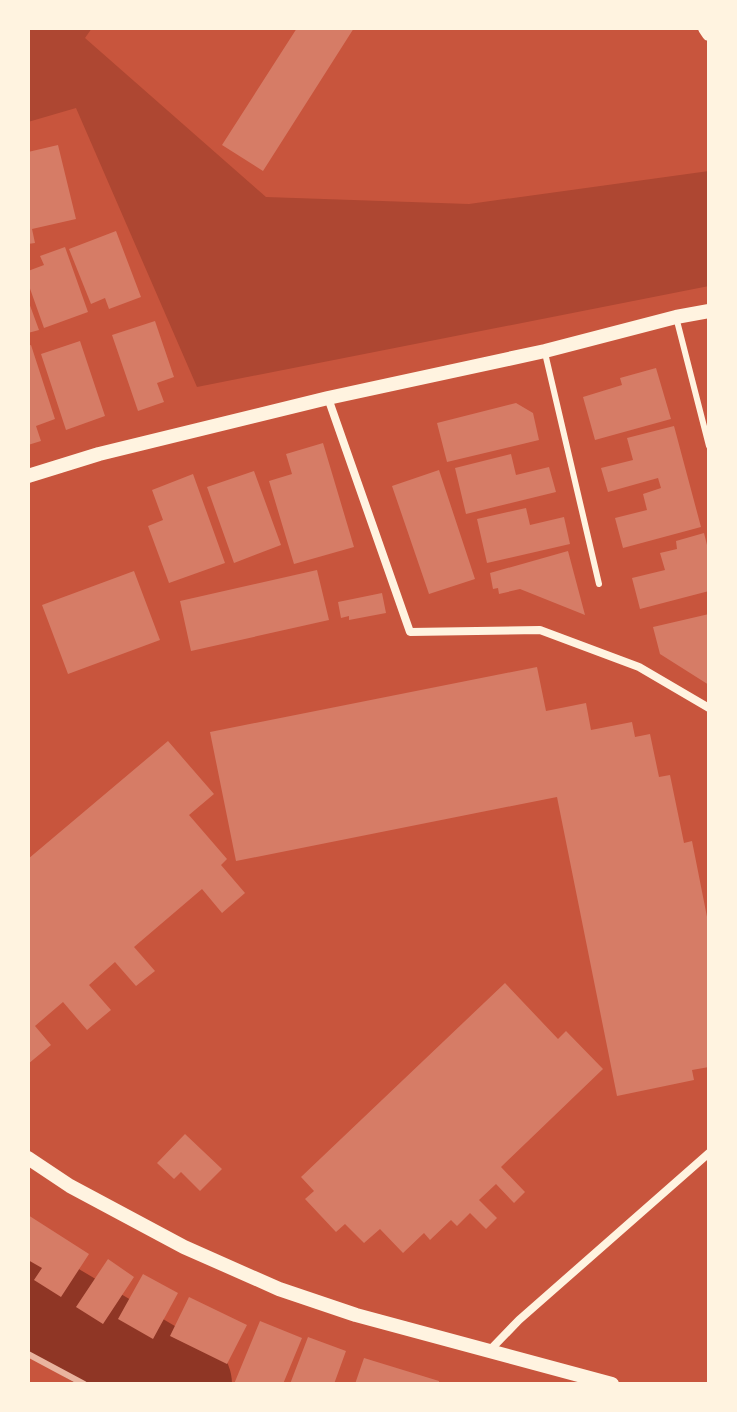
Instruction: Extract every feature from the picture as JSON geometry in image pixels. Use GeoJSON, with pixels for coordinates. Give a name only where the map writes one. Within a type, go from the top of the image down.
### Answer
{"type":"FeatureCollection","features":[{"type":"Feature","properties":{"kind":"street"},"geometry":{"type":"LineString","coordinates":[[705,28],[709,34]]}},
{"type":"Feature","properties":{"kind":"street"},"geometry":{"type":"LineString","coordinates":[[28,476],[99,454],[328,398],[545,351],[709,311]]}},
{"type":"Feature","properties":{"kind":"street"},"geometry":{"type":"LineString","coordinates":[[328,398],[410,632],[540,630],[639,667],[709,708]]}},
{"type":"Feature","properties":{"kind":"street"},"geometry":{"type":"LineString","coordinates":[[490,1350],[519,1320],[709,1153]]}},
{"type":"Feature","properties":{"kind":"street"},"geometry":{"type":"LineString","coordinates":[[28,1158],[70,1186],[184,1247],[279,1289],[356,1315],[612,1384]]}},
{"type":"Feature","properties":{"kind":"lane"},"geometry":{"type":"LineString","coordinates":[[676,317],[709,446]]}},
{"type":"Feature","properties":{"kind":"lane"},"geometry":{"type":"LineString","coordinates":[[545,351],[599,584]]}},
{"type":"Feature","properties":{"kind":"shaded area"},"geometry":{"type":"Polygon","coordinates":[[[28,28],[92,28],[85,38],[266,197],[469,204],[709,171],[709,286],[197,387],[76,108],[28,122],[28,28]]]}},
{"type":"Feature","properties":{"kind":"building"},"geometry":{"type":"Polygon","coordinates":[[[297,28],[354,28],[263,171],[222,145],[297,28]]]}},
{"type":"Feature","properties":{"kind":"building"},"geometry":{"type":"Polygon","coordinates":[[[58,145],[76,219],[32,229],[35,243],[28,244],[28,152],[58,145]]]}},
{"type":"Feature","properties":{"kind":"building"},"geometry":{"type":"Polygon","coordinates":[[[116,231],[141,297],[109,309],[105,298],[91,304],[69,249],[116,231]]]}},
{"type":"Feature","properties":{"kind":"building"},"geometry":{"type":"Polygon","coordinates":[[[65,247],[88,312],[44,328],[28,283],[28,271],[44,265],[40,256],[65,247]]]}},
{"type":"Feature","properties":{"kind":"building"},"geometry":{"type":"Polygon","coordinates":[[[28,300],[39,330],[28,333],[28,300]]]}},
{"type":"Feature","properties":{"kind":"building"},"geometry":{"type":"Polygon","coordinates":[[[155,321],[174,377],[157,383],[164,402],[138,411],[112,335],[155,321]]]}},
{"type":"Feature","properties":{"kind":"building"},"geometry":{"type":"Polygon","coordinates":[[[80,341],[105,416],[66,430],[41,354],[80,341]]]}},
{"type":"Feature","properties":{"kind":"building"},"geometry":{"type":"Polygon","coordinates":[[[31,345],[55,419],[36,426],[41,441],[28,445],[28,346],[31,345]]]}},
{"type":"Feature","properties":{"kind":"building"},"geometry":{"type":"Polygon","coordinates":[[[656,368],[671,419],[595,440],[583,397],[622,385],[620,378],[656,368]]]}},
{"type":"Feature","properties":{"kind":"building"},"geometry":{"type":"Polygon","coordinates":[[[516,403],[533,413],[539,440],[447,462],[437,423],[516,403]]]}},
{"type":"Feature","properties":{"kind":"building"},"geometry":{"type":"Polygon","coordinates":[[[674,426],[701,527],[623,548],[615,518],[647,510],[643,494],[661,488],[658,478],[608,492],[601,468],[633,460],[627,438],[674,426]]]}},
{"type":"Feature","properties":{"kind":"building"},"geometry":{"type":"Polygon","coordinates":[[[323,443],[354,547],[294,564],[269,481],[292,474],[286,454],[323,443]]]}},
{"type":"Feature","properties":{"kind":"building"},"geometry":{"type":"Polygon","coordinates":[[[511,454],[516,475],[549,467],[556,492],[466,514],[455,468],[511,454]]]}},
{"type":"Feature","properties":{"kind":"building"},"geometry":{"type":"Polygon","coordinates":[[[439,470],[475,579],[429,594],[392,486],[439,470]]]}},
{"type":"Feature","properties":{"kind":"building"},"geometry":{"type":"Polygon","coordinates":[[[254,471],[281,545],[234,563],[207,487],[254,471]]]}},
{"type":"Feature","properties":{"kind":"building"},"geometry":{"type":"Polygon","coordinates":[[[193,474],[225,563],[169,583],[148,526],[163,520],[152,490],[193,474]]]}},
{"type":"Feature","properties":{"kind":"building"},"geometry":{"type":"Polygon","coordinates":[[[526,508],[530,525],[564,517],[570,544],[487,563],[477,519],[526,508]]]}},
{"type":"Feature","properties":{"kind":"building"},"geometry":{"type":"Polygon","coordinates":[[[704,533],[709,553],[709,591],[640,609],[632,578],[665,570],[660,553],[677,549],[676,541],[704,533]]]}},
{"type":"Feature","properties":{"kind":"building"},"geometry":{"type":"Polygon","coordinates":[[[568,551],[585,615],[520,589],[499,594],[498,588],[493,589],[490,573],[568,551]]]}},
{"type":"Feature","properties":{"kind":"building"},"geometry":{"type":"Polygon","coordinates":[[[317,570],[329,620],[191,651],[180,601],[317,570]]]}},
{"type":"Feature","properties":{"kind":"building"},"geometry":{"type":"Polygon","coordinates":[[[134,571],[160,640],[68,674],[42,605],[134,571]]]}},
{"type":"Feature","properties":{"kind":"building"},"geometry":{"type":"Polygon","coordinates":[[[382,593],[386,613],[349,620],[349,616],[341,618],[338,602],[382,593]]]}},
{"type":"Feature","properties":{"kind":"building"},"geometry":{"type":"Polygon","coordinates":[[[709,614],[709,685],[660,654],[653,627],[709,614]]]}},
{"type":"Feature","properties":{"kind":"building"},"geometry":{"type":"Polygon","coordinates":[[[537,667],[546,711],[586,703],[591,730],[632,722],[635,737],[650,734],[659,777],[670,775],[684,843],[692,841],[709,927],[709,1067],[692,1070],[694,1080],[617,1096],[557,797],[236,861],[210,732],[537,667]]]}},
{"type":"Feature","properties":{"kind":"building"},"geometry":{"type":"Polygon","coordinates":[[[168,741],[214,794],[189,815],[227,859],[221,865],[245,893],[222,913],[202,889],[134,947],[155,971],[136,986],[115,962],[89,985],[111,1010],[87,1030],[63,1002],[35,1026],[51,1045],[28,1064],[28,859],[168,741]]]}},
{"type":"Feature","properties":{"kind":"building"},"geometry":{"type":"Polygon","coordinates":[[[505,983],[558,1039],[566,1031],[603,1069],[501,1167],[525,1192],[514,1203],[496,1184],[479,1200],[497,1218],[486,1229],[470,1213],[457,1226],[451,1220],[430,1240],[424,1233],[403,1253],[380,1229],[364,1243],[345,1224],[336,1232],[305,1199],[314,1191],[301,1177],[505,983]]]}},
{"type":"Feature","properties":{"kind":"building"},"geometry":{"type":"Polygon","coordinates":[[[185,1134],[222,1169],[200,1191],[181,1172],[174,1179],[157,1163],[185,1134]]]}},
{"type":"Feature","properties":{"kind":"building"},"geometry":{"type":"Polygon","coordinates":[[[28,1215],[89,1254],[61,1297],[34,1280],[42,1268],[28,1260],[28,1215]]]}},
{"type":"Feature","properties":{"kind":"building"},"geometry":{"type":"Polygon","coordinates":[[[108,1259],[134,1277],[103,1324],[76,1307],[108,1259]]]}},
{"type":"Feature","properties":{"kind":"building"},"geometry":{"type":"Polygon","coordinates":[[[143,1274],[178,1293],[153,1339],[118,1319],[143,1274]]]}},
{"type":"Feature","properties":{"kind":"building"},"geometry":{"type":"Polygon","coordinates":[[[189,1297],[247,1325],[227,1364],[170,1336],[189,1297]]]}},
{"type":"Feature","properties":{"kind":"building"},"geometry":{"type":"Polygon","coordinates":[[[260,1321],[302,1338],[283,1384],[234,1384],[260,1321]]]}},
{"type":"Feature","properties":{"kind":"building"},"geometry":{"type":"Polygon","coordinates":[[[308,1337],[346,1351],[334,1384],[290,1384],[308,1337]]]}},
{"type":"Feature","properties":{"kind":"building"},"geometry":{"type":"Polygon","coordinates":[[[364,1358],[439,1381],[439,1384],[355,1384],[364,1358]]]}},
{"type":"Feature","properties":{"kind":"waterway"},"geometry":{"type":"LineString","coordinates":[[28,1297],[156,1373],[182,1384]]}},
{"type":"Feature","properties":{"kind":"railway"},"geometry":{"type":"LineString","coordinates":[[28,1354],[84,1384]]}}]}
